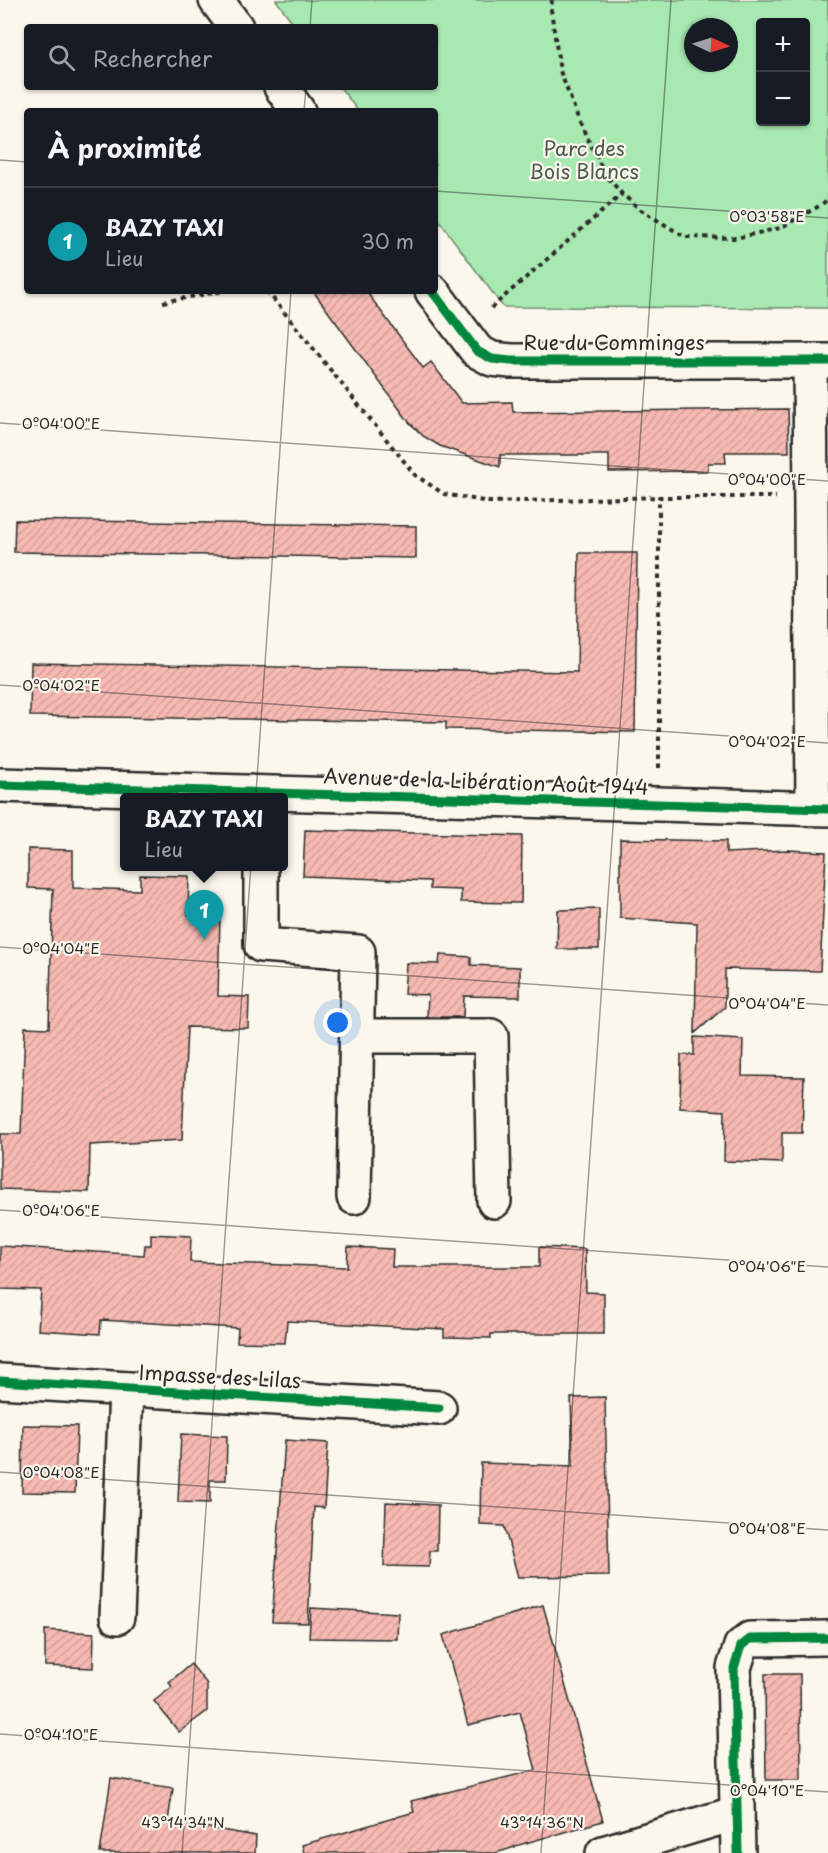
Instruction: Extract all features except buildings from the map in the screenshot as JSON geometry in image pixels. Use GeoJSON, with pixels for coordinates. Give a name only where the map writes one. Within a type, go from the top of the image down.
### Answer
{"type":"FeatureCollection","features":[{"type":"Feature","properties":{"kind":"street"},"geometry":{"type":"LineString","coordinates":[[216,0],[234,24]]}},
{"type":"Feature","properties":{"kind":"street"},"geometry":{"type":"LineString","coordinates":[[283,90],[296,108]]}},
{"type":"Feature","properties":{"kind":"street","name":"Rue du Comminges"},"geometry":{"type":"LineString","coordinates":[[434,294],[477,351],[492,358],[511,361],[819,361]]}},
{"type":"Feature","properties":{"kind":"street"},"geometry":{"type":"LineString","coordinates":[[819,361],[811,497],[820,808]]}},
{"type":"Feature","properties":{"kind":"street","name":"Avenue de la Libération Août 1944"},"geometry":{"type":"LineString","coordinates":[[0,785],[210,793]]}},
{"type":"Feature","properties":{"kind":"street","name":"Avenue de la Libération Août 1944"},"geometry":{"type":"LineString","coordinates":[[288,796],[820,808]]}},
{"type":"Feature","properties":{"kind":"street"},"geometry":{"type":"LineString","coordinates":[[261,871],[261,945],[358,952],[354,1197]]}},
{"type":"Feature","properties":{"kind":"street"},"geometry":{"type":"LineString","coordinates":[[357,1036],[491,1036],[494,1201]]}},
{"type":"Feature","properties":{"kind":"street","name":"Impasse des Lilas"},"geometry":{"type":"LineString","coordinates":[[0,1381],[439,1408]]}},
{"type":"Feature","properties":{"kind":"street","name":"Impasse des Lilas"},"geometry":{"type":"LineString","coordinates":[[117,1617],[126,1389]]}},
{"type":"Feature","properties":{"kind":"street"},"geometry":{"type":"LineString","coordinates":[[738,1853],[734,1668],[741,1646],[750,1639],[828,1638]]}},
{"type":"Feature","properties":{"kind":"street"},"geometry":{"type":"LineString","coordinates":[[603,1853],[737,1813]]}},
{"type":"Feature","properties":{"kind":"path"},"geometry":{"type":"LineString","coordinates":[[552,0],[551,10],[560,71],[580,123],[604,174],[641,210],[685,237],[736,238],[780,228],[821,206],[828,199]]}},
{"type":"Feature","properties":{"kind":"path"},"geometry":{"type":"LineString","coordinates":[[463,333],[622,194]]}},
{"type":"Feature","properties":{"kind":"path"},"geometry":{"type":"LineString","coordinates":[[163,302],[207,294]]}},
{"type":"Feature","properties":{"kind":"path"},"geometry":{"type":"LineString","coordinates":[[269,294],[415,474],[444,494],[489,502],[659,497],[811,497]]}},
{"type":"Feature","properties":{"kind":"path"},"geometry":{"type":"LineString","coordinates":[[659,497],[659,805]]}},
{"type":"Feature","properties":{"kind":"green space","name":"Parc des Bois Blancs"},"geometry":{"type":"Polygon","coordinates":[[[276,0],[828,0],[828,308],[503,307],[438,219],[438,108],[356,108],[342,90],[438,90],[438,24],[294,24],[276,0]]]}},
{"type":"Feature","properties":{"kind":"cycle path"},"geometry":{"type":"LineString","coordinates":[[434,294],[477,351],[492,359],[511,361],[828,361]]}},
{"type":"Feature","properties":{"kind":"cycle path"},"geometry":{"type":"LineString","coordinates":[[0,785],[276,793]]}},
{"type":"Feature","properties":{"kind":"cycle path"},"geometry":{"type":"LineString","coordinates":[[288,793],[828,809]]}},
{"type":"Feature","properties":{"kind":"cycle path"},"geometry":{"type":"LineString","coordinates":[[0,1381],[439,1408]]}},
{"type":"Feature","properties":{"kind":"cycle path"},"geometry":{"type":"LineString","coordinates":[[738,1853],[734,1668],[741,1646],[750,1639],[828,1638]]}},
{"type":"Feature","properties":{"kind":"place","name":"BAZY TAXI"},"geometry":{"type":"Point","coordinates":[204,940]}}]}
